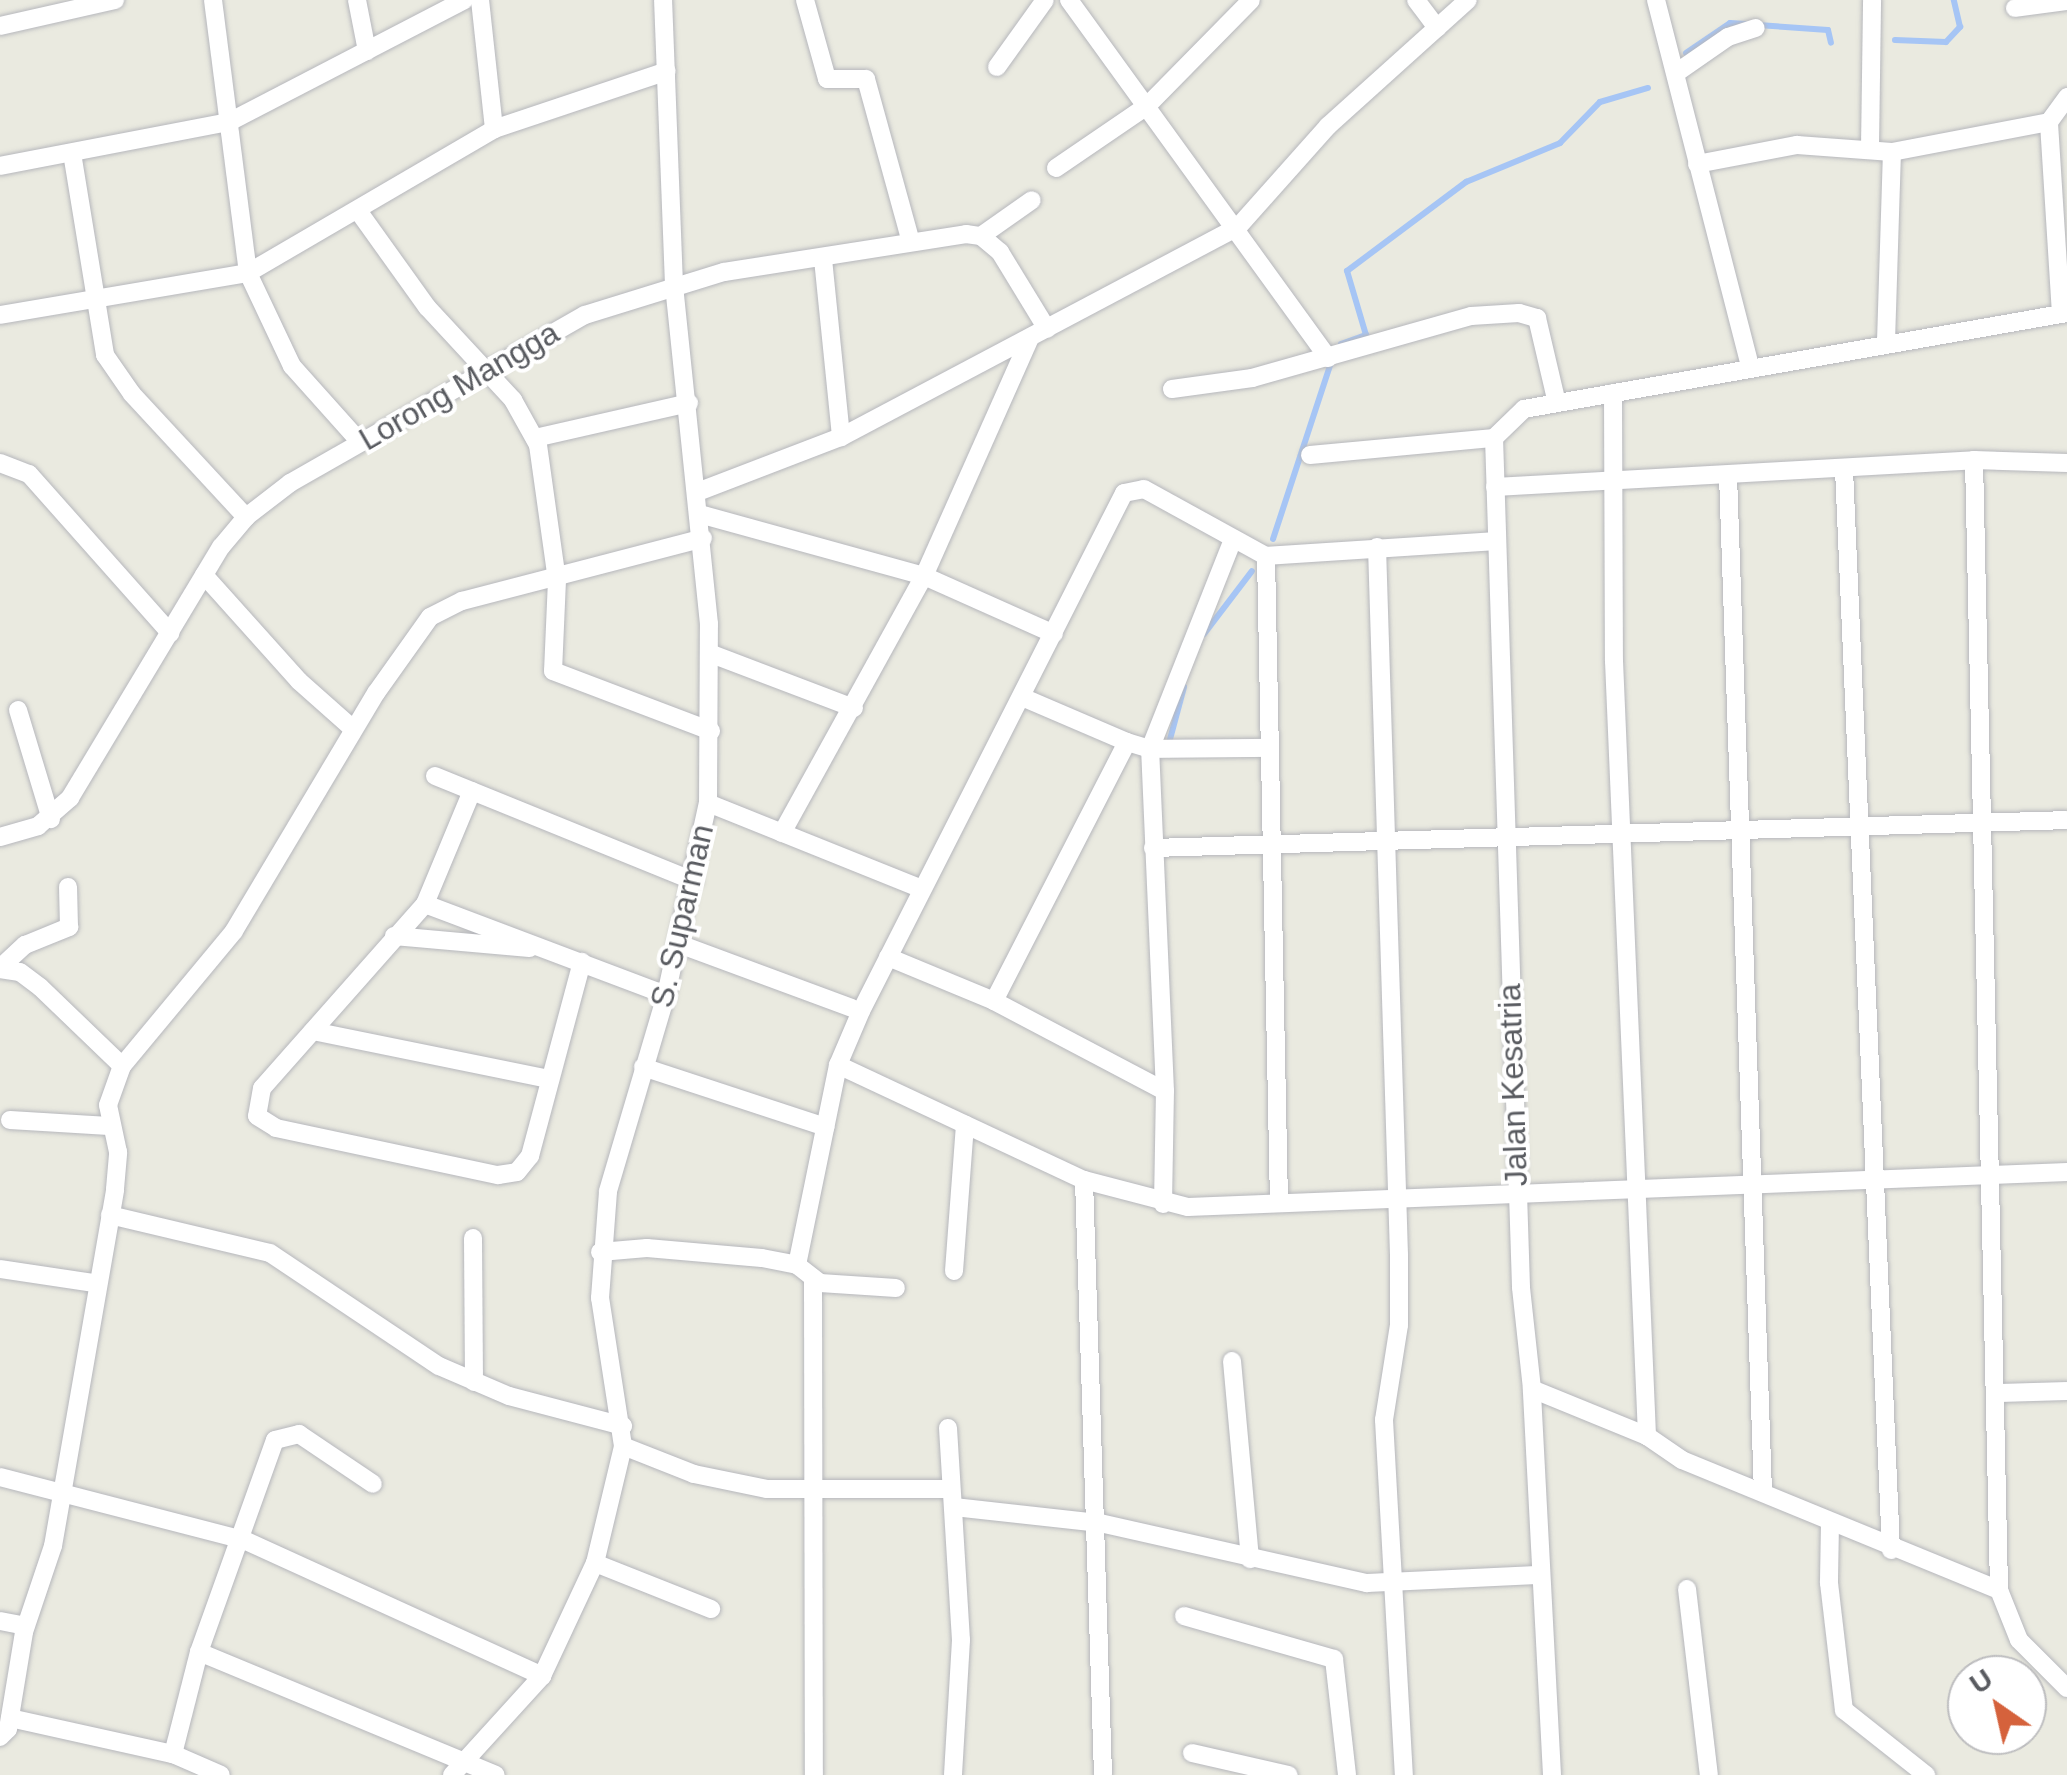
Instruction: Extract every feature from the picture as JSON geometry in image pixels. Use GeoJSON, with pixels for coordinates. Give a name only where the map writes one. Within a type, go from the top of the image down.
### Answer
{"type":"FeatureCollection","features":[{"type":"Feature","properties":{"kind":"street"},"geometry":{"type":"LineString","coordinates":[[0,26],[115,0]]}},
{"type":"Feature","properties":{"kind":"street"},"geometry":{"type":"LineString","coordinates":[[213,0],[248,273],[292,366],[360,442]]}},
{"type":"Feature","properties":{"kind":"street"},"geometry":{"type":"LineString","coordinates":[[357,0],[366,52]]}},
{"type":"Feature","properties":{"kind":"street"},"geometry":{"type":"LineString","coordinates":[[0,166],[228,122],[464,0]]}},
{"type":"Feature","properties":{"kind":"street"},"geometry":{"type":"LineString","coordinates":[[480,0],[494,129]]}},
{"type":"Feature","properties":{"kind":"street","name":"S. Suparman"},"geometry":{"type":"LineString","coordinates":[[452,1775],[542,1676],[594,1562],[623,1446],[623,1426],[600,1298],[600,1252],[608,1191],[666,995],[708,803],[711,731],[704,538],[674,285],[663,0]]}},
{"type":"Feature","properties":{"kind":"street"},"geometry":{"type":"LineString","coordinates":[[805,0],[827,79],[866,79],[910,239]]}},
{"type":"Feature","properties":{"kind":"street"},"geometry":{"type":"LineString","coordinates":[[996,67],[1045,0]]}},
{"type":"Feature","properties":{"kind":"street"},"geometry":{"type":"LineString","coordinates":[[1069,0],[1238,227],[1328,358]]}},
{"type":"Feature","properties":{"kind":"street"},"geometry":{"type":"LineString","coordinates":[[1056,168],[1147,106],[1251,0]]}},
{"type":"Feature","properties":{"kind":"street"},"geometry":{"type":"LineString","coordinates":[[1416,0],[1437,28]]}},
{"type":"Feature","properties":{"kind":"street"},"geometry":{"type":"LineString","coordinates":[[700,490],[841,437],[1238,227],[1328,126],[1468,0]]}},
{"type":"Feature","properties":{"kind":"street"},"geometry":{"type":"LineString","coordinates":[[1656,0],[1750,367]]}},
{"type":"Feature","properties":{"kind":"street"},"geometry":{"type":"LineString","coordinates":[[1870,148],[1872,0]]}},
{"type":"Feature","properties":{"kind":"street"},"geometry":{"type":"LineString","coordinates":[[2016,8],[2067,0]]}},
{"type":"Feature","properties":{"kind":"street"},"geometry":{"type":"LineString","coordinates":[[1676,73],[1716,44],[1756,28]]}},
{"type":"Feature","properties":{"kind":"street"},"geometry":{"type":"LineString","coordinates":[[0,315],[248,273],[494,129],[667,71]]}},
{"type":"Feature","properties":{"kind":"street"},"geometry":{"type":"LineString","coordinates":[[1310,454],[1494,438],[1504,421],[1524,409],[2064,313],[2050,122],[2067,97]]}},
{"type":"Feature","properties":{"kind":"street"},"geometry":{"type":"LineString","coordinates":[[1696,164],[1796,145],[1892,152],[2050,122]]}},
{"type":"Feature","properties":{"kind":"street"},"geometry":{"type":"LineString","coordinates":[[1886,342],[1892,152]]}},
{"type":"Feature","properties":{"kind":"street"},"geometry":{"type":"LineString","coordinates":[[72,153],[112,369],[246,517]]}},
{"type":"Feature","properties":{"kind":"street"},"geometry":{"type":"LineString","coordinates":[[1032,200],[981,236],[1000,252],[1039,334]]}},
{"type":"Feature","properties":{"kind":"street"},"geometry":{"type":"LineString","coordinates":[[358,212],[428,307],[485,368],[535,438],[557,580],[554,672],[711,731]]}},
{"type":"Feature","properties":{"kind":"street","name":"Lorong Mangga"},"geometry":{"type":"LineString","coordinates":[[51,818],[98,754],[204,576],[246,517],[360,442],[485,368],[584,316],[674,285],[910,239],[981,236]]}},
{"type":"Feature","properties":{"kind":"street"},"geometry":{"type":"LineString","coordinates":[[823,259],[841,437]]}},
{"type":"Feature","properties":{"kind":"street"},"geometry":{"type":"LineString","coordinates":[[1172,389],[1198,390],[1328,358],[1471,316],[1518,314],[1537,318],[1557,403]]}},
{"type":"Feature","properties":{"kind":"street"},"geometry":{"type":"LineString","coordinates":[[782,833],[924,576],[1039,334]]}},
{"type":"Feature","properties":{"kind":"street"},"geometry":{"type":"LineString","coordinates":[[1613,393],[1621,830],[1647,1436]]}},
{"type":"Feature","properties":{"kind":"street"},"geometry":{"type":"LineString","coordinates":[[535,438],[689,402]]}},
{"type":"Feature","properties":{"kind":"street","name":"Jalan Kesatria"},"geometry":{"type":"LineString","coordinates":[[1494,438],[1517,1191],[1532,1389],[1538,1575],[1552,1775]]}},
{"type":"Feature","properties":{"kind":"street"},"geometry":{"type":"LineString","coordinates":[[1495,487],[1974,460],[2067,462]]}},
{"type":"Feature","properties":{"kind":"street"},"geometry":{"type":"LineString","coordinates":[[1974,460],[1980,822],[2000,1394],[1999,1590],[2019,1640],[2067,1688]]}},
{"type":"Feature","properties":{"kind":"street"},"geometry":{"type":"LineString","coordinates":[[0,464],[30,474],[170,633]]}},
{"type":"Feature","properties":{"kind":"street"},"geometry":{"type":"LineString","coordinates":[[1844,469],[1862,827],[1871,1180],[1891,1550]]}},
{"type":"Feature","properties":{"kind":"street"},"geometry":{"type":"LineString","coordinates":[[1728,475],[1748,1181],[1763,1490]]}},
{"type":"Feature","properties":{"kind":"street"},"geometry":{"type":"LineString","coordinates":[[797,1264],[838,1065],[888,957],[1054,634],[1118,499],[1130,490],[1144,489],[1232,542],[1266,556],[1496,540]]}},
{"type":"Feature","properties":{"kind":"street"},"geometry":{"type":"LineString","coordinates":[[702,515],[924,576],[1054,634]]}},
{"type":"Feature","properties":{"kind":"street"},"geometry":{"type":"LineString","coordinates":[[0,1737],[10,1718],[26,1626],[53,1546],[94,1283],[110,1215],[118,1152],[109,1126],[110,1091],[122,1066],[234,931],[353,729],[430,617],[462,601],[557,580],[704,538]]}},
{"type":"Feature","properties":{"kind":"street"},"geometry":{"type":"LineString","coordinates":[[1163,1204],[1166,1091],[1150,749],[1232,542]]}},
{"type":"Feature","properties":{"kind":"street"},"geometry":{"type":"LineString","coordinates":[[1377,547],[1399,1325],[1384,1420],[1404,1775]]}},
{"type":"Feature","properties":{"kind":"street"},"geometry":{"type":"LineString","coordinates":[[1266,556],[1279,1202]]}},
{"type":"Feature","properties":{"kind":"street"},"geometry":{"type":"LineString","coordinates":[[204,576],[298,681],[353,729]]}},
{"type":"Feature","properties":{"kind":"street"},"geometry":{"type":"LineString","coordinates":[[709,653],[854,708]]}},
{"type":"Feature","properties":{"kind":"street"},"geometry":{"type":"LineString","coordinates":[[1022,697],[1150,749],[1270,748]]}},
{"type":"Feature","properties":{"kind":"street"},"geometry":{"type":"LineString","coordinates":[[0,838],[51,818],[18,710]]}},
{"type":"Feature","properties":{"kind":"street"},"geometry":{"type":"LineString","coordinates":[[994,1001],[1127,742]]}},
{"type":"Feature","properties":{"kind":"street"},"geometry":{"type":"LineString","coordinates":[[435,776],[693,881]]}},
{"type":"Feature","properties":{"kind":"street"},"geometry":{"type":"LineString","coordinates":[[472,791],[425,904],[257,1097],[254,1110],[268,1125],[508,1174],[530,1156],[582,962]]}},
{"type":"Feature","properties":{"kind":"street"},"geometry":{"type":"LineString","coordinates":[[708,803],[922,890]]}},
{"type":"Feature","properties":{"kind":"street"},"geometry":{"type":"LineString","coordinates":[[1153,848],[1738,825],[1862,827],[2067,820]]}},
{"type":"Feature","properties":{"kind":"street"},"geometry":{"type":"LineString","coordinates":[[68,887],[70,927],[26,945],[0,968],[20,972],[40,988],[122,1066]]}},
{"type":"Feature","properties":{"kind":"street"},"geometry":{"type":"LineString","coordinates":[[425,904],[666,995]]}},
{"type":"Feature","properties":{"kind":"street"},"geometry":{"type":"LineString","coordinates":[[394,936],[544,948]]}},
{"type":"Feature","properties":{"kind":"street"},"geometry":{"type":"LineString","coordinates":[[679,944],[852,1008]]}},
{"type":"Feature","properties":{"kind":"street"},"geometry":{"type":"LineString","coordinates":[[888,957],[994,1001],[1166,1091]]}},
{"type":"Feature","properties":{"kind":"street"},"geometry":{"type":"LineString","coordinates":[[312,1031],[548,1079]]}},
{"type":"Feature","properties":{"kind":"street"},"geometry":{"type":"LineString","coordinates":[[838,1065],[1084,1180],[1163,1204],[2067,1172]]}},
{"type":"Feature","properties":{"kind":"street"},"geometry":{"type":"LineString","coordinates":[[643,1067],[825,1127]]}},
{"type":"Feature","properties":{"kind":"street"},"geometry":{"type":"LineString","coordinates":[[10,1120],[109,1126]]}},
{"type":"Feature","properties":{"kind":"street"},"geometry":{"type":"LineString","coordinates":[[954,1270],[964,1124]]}},
{"type":"Feature","properties":{"kind":"street"},"geometry":{"type":"LineString","coordinates":[[1084,1180],[1100,1522],[1103,1775]]}},
{"type":"Feature","properties":{"kind":"street"},"geometry":{"type":"LineString","coordinates":[[110,1215],[270,1253],[474,1382],[623,1426]]}},
{"type":"Feature","properties":{"kind":"street"},"geometry":{"type":"LineString","coordinates":[[474,1238],[474,1382]]}},
{"type":"Feature","properties":{"kind":"street"},"geometry":{"type":"LineString","coordinates":[[600,1252],[716,1252],[797,1264],[813,1281],[896,1288]]}},
{"type":"Feature","properties":{"kind":"street"},"geometry":{"type":"LineString","coordinates":[[0,1269],[94,1283]]}},
{"type":"Feature","properties":{"kind":"street"},"geometry":{"type":"LineString","coordinates":[[813,1281],[808,1490],[814,1775]]}},
{"type":"Feature","properties":{"kind":"street"},"geometry":{"type":"LineString","coordinates":[[1232,1361],[1250,1559]]}},
{"type":"Feature","properties":{"kind":"street"},"geometry":{"type":"LineString","coordinates":[[1532,1389],[1647,1436],[1682,1460],[1763,1490],[1891,1550],[1999,1590]]}},
{"type":"Feature","properties":{"kind":"street"},"geometry":{"type":"LineString","coordinates":[[2000,1394],[2067,1391]]}},
{"type":"Feature","properties":{"kind":"street"},"geometry":{"type":"LineString","coordinates":[[948,1428],[961,1640],[954,1775]]}},
{"type":"Feature","properties":{"kind":"street"},"geometry":{"type":"LineString","coordinates":[[173,1754],[199,1652],[244,1540],[269,1448],[283,1434],[298,1434],[372,1484]]}},
{"type":"Feature","properties":{"kind":"street"},"geometry":{"type":"LineString","coordinates":[[623,1446],[733,1484],[952,1498],[1100,1522],[1367,1583],[1538,1575]]}},
{"type":"Feature","properties":{"kind":"street"},"geometry":{"type":"LineString","coordinates":[[0,1478],[60,1490],[244,1540],[542,1676]]}},
{"type":"Feature","properties":{"kind":"street"},"geometry":{"type":"LineString","coordinates":[[1830,1522],[1829,1583],[1844,1710],[1926,1775]]}},
{"type":"Feature","properties":{"kind":"street"},"geometry":{"type":"LineString","coordinates":[[594,1562],[711,1609]]}},
{"type":"Feature","properties":{"kind":"street"},"geometry":{"type":"LineString","coordinates":[[1687,1589],[1709,1775]]}},
{"type":"Feature","properties":{"kind":"street"},"geometry":{"type":"LineString","coordinates":[[1184,1616],[1334,1659],[1347,1775]]}},
{"type":"Feature","properties":{"kind":"street"},"geometry":{"type":"LineString","coordinates":[[0,1622],[26,1626]]}},
{"type":"Feature","properties":{"kind":"street"},"geometry":{"type":"LineString","coordinates":[[199,1652],[466,1759],[496,1775]]}},
{"type":"Feature","properties":{"kind":"street"},"geometry":{"type":"LineString","coordinates":[[10,1718],[173,1754],[221,1775]]}},
{"type":"Feature","properties":{"kind":"street"},"geometry":{"type":"LineString","coordinates":[[1192,1754],[1289,1775]]}},
{"type":"Feature","properties":{"kind":"waterway"},"geometry":{"type":"LineString","coordinates":[[1895,40],[1946,42],[1960,27],[1954,0]]}},
{"type":"Feature","properties":{"kind":"waterway"},"geometry":{"type":"LineString","coordinates":[[1686,53],[1730,23],[1745,24]]}},
{"type":"Feature","properties":{"kind":"waterway"},"geometry":{"type":"LineString","coordinates":[[1758,25],[1828,30],[1831,43]]}},
{"type":"Feature","properties":{"kind":"waterway"},"geometry":{"type":"LineString","coordinates":[[1341,344],[1366,335],[1347,271],[1466,182],[1560,143],[1600,102],[1648,88]]}},
{"type":"Feature","properties":{"kind":"waterway"},"geometry":{"type":"LineString","coordinates":[[1273,539],[1332,360]]}},
{"type":"Feature","properties":{"kind":"waterway"},"geometry":{"type":"LineString","coordinates":[[1204,634],[1252,571]]}},
{"type":"Feature","properties":{"kind":"waterway"},"geometry":{"type":"LineString","coordinates":[[1169,743],[1184,687]]}}]}
